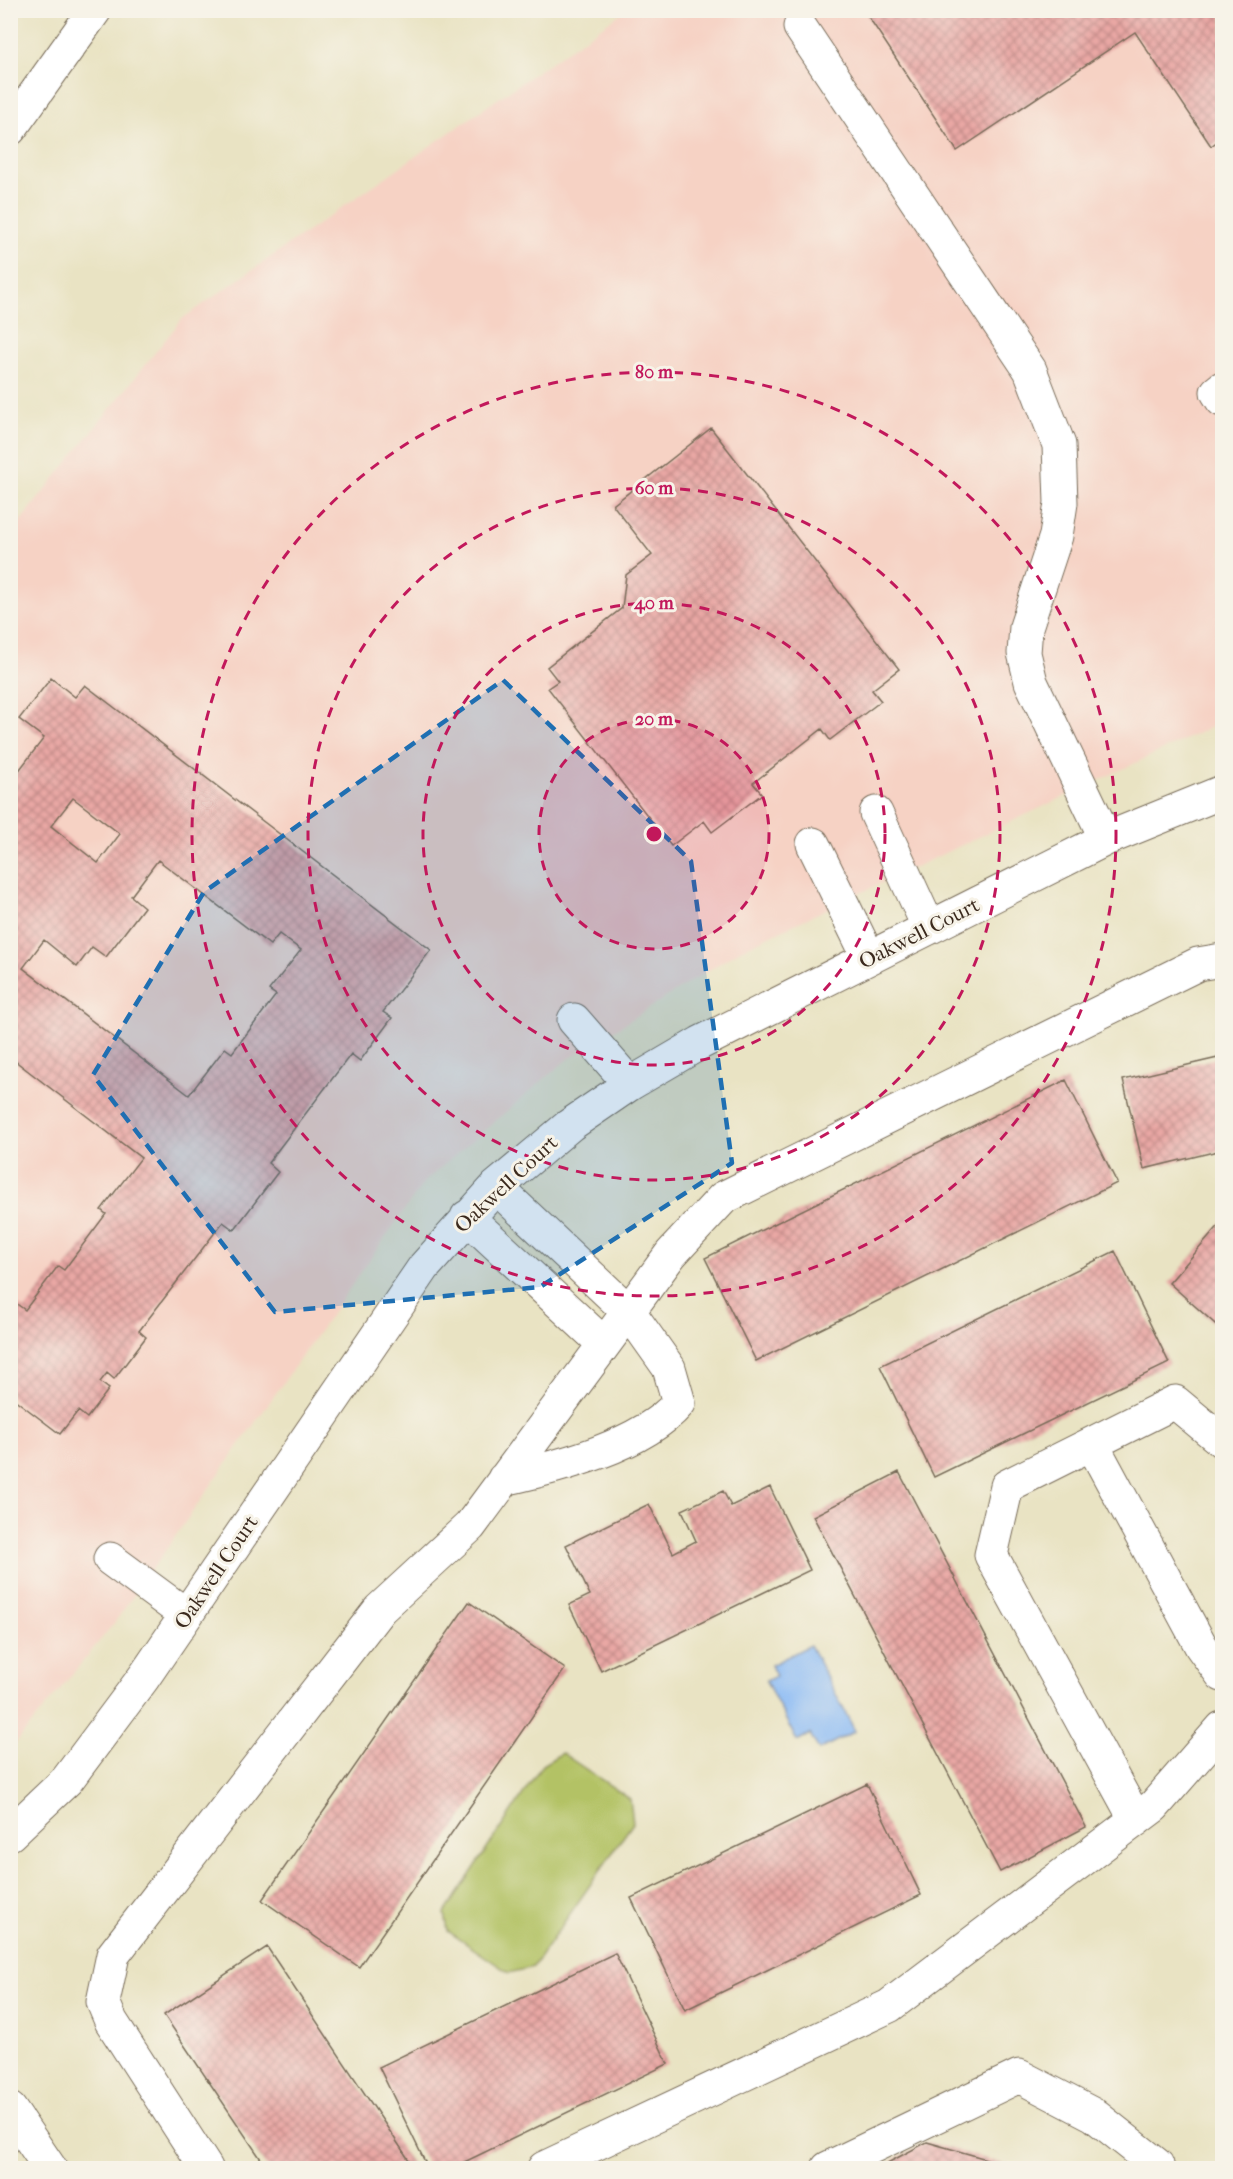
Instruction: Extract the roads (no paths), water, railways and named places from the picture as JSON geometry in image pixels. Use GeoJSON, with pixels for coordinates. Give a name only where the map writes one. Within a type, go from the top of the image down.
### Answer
{"type":"FeatureCollection","features":[{"type":"Feature","properties":{"kind":"street"},"geometry":{"type":"LineString","coordinates":[[10,129],[95,10]]}},
{"type":"Feature","properties":{"kind":"street"},"geometry":{"type":"LineString","coordinates":[[800,27],[1030,370],[1059,445],[1061,503],[1056,536],[1026,627],[1024,653],[1031,682],[1106,839]]}},
{"type":"Feature","properties":{"kind":"street"},"geometry":{"type":"LineString","coordinates":[[1222,388],[1217,392],[1222,400]]}},
{"type":"Feature","properties":{"kind":"street","name":"Oakwell Court"},"geometry":{"type":"LineString","coordinates":[[10,1834],[67,1780],[186,1615],[424,1267],[496,1187],[570,1125],[630,1084],[700,1043],[1106,839],[1222,792]]}},
{"type":"Feature","properties":{"kind":"street"},"geometry":{"type":"LineString","coordinates":[[876,813],[929,928]]}},
{"type":"Feature","properties":{"kind":"street"},"geometry":{"type":"LineString","coordinates":[[813,844],[869,958]]}},
{"type":"Feature","properties":{"kind":"street"},"geometry":{"type":"LineString","coordinates":[[206,2169],[107,2012],[103,2002],[113,1955],[380,1609],[470,1526],[604,1344],[630,1313],[671,1254],[723,1198],[1198,964],[1222,960]]}},
{"type":"Feature","properties":{"kind":"street"},"geometry":{"type":"LineString","coordinates":[[574,1020],[630,1084]]}},
{"type":"Feature","properties":{"kind":"street"},"geometry":{"type":"LineString","coordinates":[[496,1187],[630,1313],[669,1368],[679,1403],[666,1418],[572,1463],[504,1479]]}},
{"type":"Feature","properties":{"kind":"street"},"geometry":{"type":"LineString","coordinates":[[467,1217],[604,1344]]}},
{"type":"Feature","properties":{"kind":"street"},"geometry":{"type":"LineString","coordinates":[[1136,1820],[991,1555],[1007,1486],[1175,1402],[1222,1441]]}},
{"type":"Feature","properties":{"kind":"street"},"geometry":{"type":"LineString","coordinates":[[1092,1444],[1201,1646],[1222,1675]]}},
{"type":"Feature","properties":{"kind":"street"},"geometry":{"type":"LineString","coordinates":[[110,1559],[186,1615]]}},
{"type":"Feature","properties":{"kind":"street"},"geometry":{"type":"LineString","coordinates":[[544,2169],[889,2007],[1154,1806],[1222,1728]]}},
{"type":"Feature","properties":{"kind":"street"},"geometry":{"type":"LineString","coordinates":[[828,2169],[1018,2076],[1094,2115],[1159,2168]]}},
{"type":"Feature","properties":{"kind":"street"},"geometry":{"type":"LineString","coordinates":[[10,2109],[50,2169]]}},
{"type":"Feature","properties":{"kind":"water"},"geometry":{"type":"Polygon","coordinates":[[[810,1645],[855,1731],[819,1750],[810,1734],[797,1741],[766,1681],[776,1676],[771,1665],[810,1645]]]}}]}
